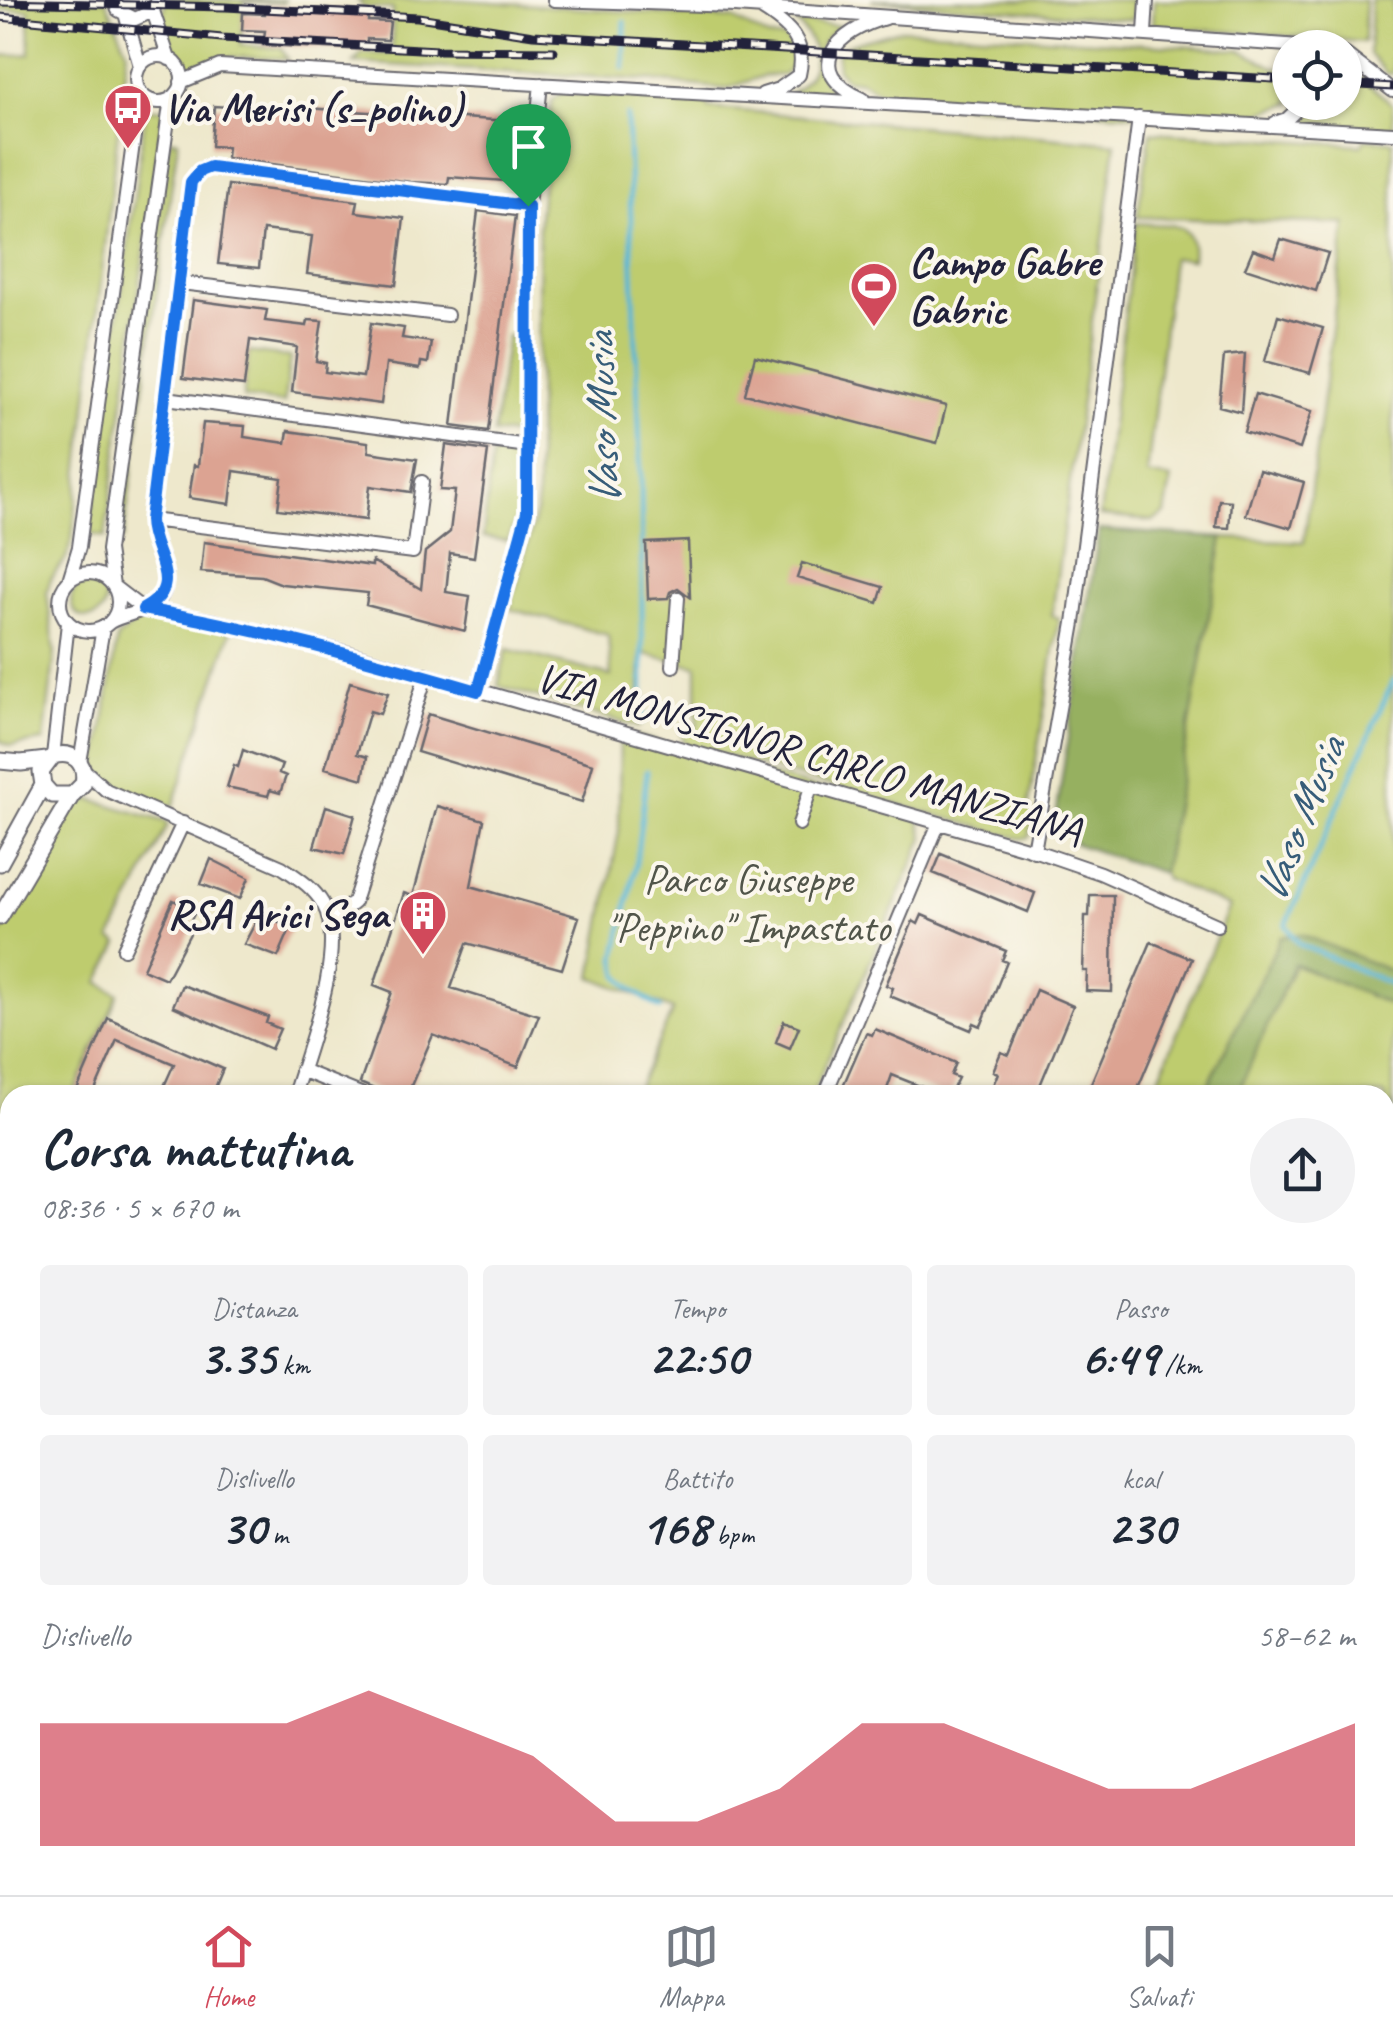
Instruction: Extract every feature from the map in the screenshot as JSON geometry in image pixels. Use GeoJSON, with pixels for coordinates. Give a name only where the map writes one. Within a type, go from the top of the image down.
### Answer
{"type":"FeatureCollection","features":[{"type":"Feature","properties":{"kind":"street"},"geometry":{"type":"LineString","coordinates":[[114,0],[118,10],[135,20],[155,6],[169,59],[179,68],[181,82]]}},
{"type":"Feature","properties":{"kind":"street"},"geometry":{"type":"LineString","coordinates":[[554,0],[759,7],[1272,43]]}},
{"type":"Feature","properties":{"kind":"street"},"geometry":{"type":"LineString","coordinates":[[1145,33],[1147,0]]}},
{"type":"Feature","properties":{"kind":"street"},"geometry":{"type":"LineString","coordinates":[[756,96],[789,84],[799,75],[803,58],[790,31],[759,7]]}},
{"type":"Feature","properties":{"kind":"street"},"geometry":{"type":"LineString","coordinates":[[872,103],[835,81],[828,59],[833,46],[852,32],[892,16]]}},
{"type":"Feature","properties":{"kind":"street"},"geometry":{"type":"LineString","coordinates":[[126,17],[140,66],[136,82],[140,91],[156,102],[171,98]]}},
{"type":"Feature","properties":{"kind":"street"},"geometry":{"type":"LineString","coordinates":[[140,66],[155,57],[169,59]]}},
{"type":"Feature","properties":{"kind":"street"},"geometry":{"type":"LineString","coordinates":[[0,916],[84,776],[81,766],[106,625],[118,605],[108,550],[171,98],[181,82],[220,66],[1393,133]]}},
{"type":"Feature","properties":{"kind":"street"},"geometry":{"type":"LineString","coordinates":[[1362,67],[1393,91]]}},
{"type":"Feature","properties":{"kind":"street"},"geometry":{"type":"LineString","coordinates":[[478,691],[527,512],[528,206],[541,84]]}},
{"type":"Feature","properties":{"kind":"street"},"geometry":{"type":"LineString","coordinates":[[140,91],[79,546],[60,596],[68,622],[84,631],[143,609],[156,602],[163,592],[165,572],[150,533],[150,520],[191,182],[200,171],[210,167],[528,206]]}},
{"type":"Feature","properties":{"kind":"street"},"geometry":{"type":"LineString","coordinates":[[1034,851],[1074,624],[1139,118]]}},
{"type":"Feature","properties":{"kind":"street"},"geometry":{"type":"LineString","coordinates":[[1268,126],[1288,120]]}},
{"type":"Feature","properties":{"kind":"street"},"geometry":{"type":"LineString","coordinates":[[181,283],[447,316]]}},
{"type":"Feature","properties":{"kind":"street"},"geometry":{"type":"LineString","coordinates":[[166,398],[528,446]]}},
{"type":"Feature","properties":{"kind":"street"},"geometry":{"type":"LineString","coordinates":[[150,520],[413,552],[422,482]]}},
{"type":"Feature","properties":{"kind":"street"},"geometry":{"type":"LineString","coordinates":[[69,580],[88,572],[98,574],[113,586]]}},
{"type":"Feature","properties":{"kind":"street","name":"VIA MONSIGNOR CARLO MANZIANA"},"geometry":{"type":"LineString","coordinates":[[113,586],[143,609],[349,653],[1034,851],[1100,873],[1217,925]]}},
{"type":"Feature","properties":{"kind":"street"},"geometry":{"type":"LineString","coordinates":[[673,666],[678,598]]}},
{"type":"Feature","properties":{"kind":"street"},"geometry":{"type":"LineString","coordinates":[[0,863],[42,782],[50,758],[68,622]]}},
{"type":"Feature","properties":{"kind":"street"},"geometry":{"type":"LineString","coordinates":[[331,921],[354,902],[426,676]]}},
{"type":"Feature","properties":{"kind":"street"},"geometry":{"type":"LineString","coordinates":[[0,762],[21,763],[68,754],[106,790],[282,867],[308,884],[331,921],[331,961],[297,1085]]}},
{"type":"Feature","properties":{"kind":"street"},"geometry":{"type":"LineString","coordinates":[[0,762],[42,782],[52,795],[106,790]]}},
{"type":"Feature","properties":{"kind":"street"},"geometry":{"type":"LineString","coordinates":[[799,824],[812,786]]}},
{"type":"Feature","properties":{"kind":"street"},"geometry":{"type":"LineString","coordinates":[[124,949],[184,823]]}},
{"type":"Feature","properties":{"kind":"street"},"geometry":{"type":"LineString","coordinates":[[829,1085],[939,823]]}},
{"type":"Feature","properties":{"kind":"street"},"geometry":{"type":"LineString","coordinates":[[302,1070],[339,1085]]}},
{"type":"Feature","properties":{"kind":"green space"},"geometry":{"type":"Polygon","coordinates":[[[0,0],[106,0],[127,50],[72,539],[66,559],[51,578],[47,592],[55,652],[44,741],[11,746],[0,741],[0,56],[30,54],[29,10],[0,10],[0,0]]]}},
{"type":"Feature","properties":{"kind":"green space"},"geometry":{"type":"Polygon","coordinates":[[[166,0],[285,0],[244,2],[241,45],[281,48],[288,59],[231,57],[190,73],[165,33],[166,0]]]}},
{"type":"Feature","properties":{"kind":"green space"},"geometry":{"type":"Polygon","coordinates":[[[358,0],[463,0],[733,19],[769,38],[784,38],[795,48],[797,60],[784,75],[763,76],[726,89],[647,80],[354,63],[362,53],[392,54],[393,9],[363,7],[358,0]]]}},
{"type":"Feature","properties":{"kind":"green space"},"geometry":{"type":"Polygon","coordinates":[[[871,0],[1133,0],[1132,20],[871,0]]]}},
{"type":"Feature","properties":{"kind":"green space"},"geometry":{"type":"Polygon","coordinates":[[[1154,0],[1365,0],[1364,42],[1362,30],[1272,30],[1272,35],[1153,26],[1154,0]]]}},
{"type":"Feature","properties":{"kind":"green space"},"geometry":{"type":"Polygon","coordinates":[[[1371,0],[1393,0],[1393,74],[1387,74],[1369,54],[1371,0]]]}},
{"type":"Feature","properties":{"kind":"green space"},"geometry":{"type":"Polygon","coordinates":[[[795,22],[843,26],[825,40],[819,58],[823,77],[836,96],[790,93],[808,77],[814,59],[810,41],[795,22]]]}},
{"type":"Feature","properties":{"kind":"green space"},"geometry":{"type":"Polygon","coordinates":[[[902,29],[1240,50],[1272,66],[1272,109],[1235,120],[894,101],[861,81],[846,79],[837,69],[838,50],[902,29]]]}},
{"type":"Feature","properties":{"kind":"green space"},"geometry":{"type":"Polygon","coordinates":[[[1362,77],[1393,105],[1393,129],[1298,124],[1303,120],[1362,120],[1362,77]]]}},
{"type":"Feature","properties":{"kind":"green space"},"geometry":{"type":"Polygon","coordinates":[[[563,91],[708,101],[708,108],[1116,143],[1052,615],[1059,619],[1028,809],[1034,811],[1029,837],[1021,839],[686,745],[682,724],[697,727],[697,666],[641,653],[639,727],[498,686],[507,649],[611,676],[608,635],[510,609],[537,508],[539,215],[552,100],[563,91]]]}},
{"type":"Feature","properties":{"kind":"green space"},"geometry":{"type":"Polygon","coordinates":[[[146,109],[164,109],[105,537],[89,534],[146,109]]]}},
{"type":"Feature","properties":{"kind":"green space"},"geometry":{"type":"Polygon","coordinates":[[[1151,132],[1362,145],[1364,139],[1393,141],[1393,1085],[1156,1085],[1229,907],[1165,879],[1163,873],[1223,538],[1304,542],[1346,224],[1137,217],[1151,132]]]}},
{"type":"Feature","properties":{"kind":"green space"},"geometry":{"type":"Polygon","coordinates":[[[170,139],[178,140],[123,539],[115,539],[170,139]]]}},
{"type":"Feature","properties":{"kind":"green space"},"geometry":{"type":"Polygon","coordinates":[[[1136,223],[1178,227],[1189,236],[1192,246],[1192,259],[1172,258],[1147,475],[1171,479],[1165,514],[1153,521],[1100,516],[1136,223]]]}},
{"type":"Feature","properties":{"kind":"green space"},"geometry":{"type":"Polygon","coordinates":[[[507,336],[524,338],[521,434],[493,434],[507,336]]]}},
{"type":"Feature","properties":{"kind":"green space"},"geometry":{"type":"Polygon","coordinates":[[[249,352],[290,357],[284,403],[243,398],[249,352]]]}},
{"type":"Feature","properties":{"kind":"green space"},"geometry":{"type":"Polygon","coordinates":[[[518,453],[519,510],[508,541],[483,537],[492,454],[518,453]]]}},
{"type":"Feature","properties":{"kind":"green space"},"geometry":{"type":"Polygon","coordinates":[[[1099,530],[1223,538],[1163,873],[1075,844],[1056,817],[1099,530]]]}},
{"type":"Feature","properties":{"kind":"green space"},"geometry":{"type":"Polygon","coordinates":[[[88,584],[100,589],[105,601],[100,613],[88,618],[76,613],[71,601],[76,589],[88,584]]]}},
{"type":"Feature","properties":{"kind":"green space"},"geometry":{"type":"Polygon","coordinates":[[[152,619],[231,631],[173,807],[107,781],[97,768],[117,638],[138,621],[152,619]]]}},
{"type":"Feature","properties":{"kind":"green space","name":"Parco Giuseppe \"Peppino\" Impastato"},"geometry":{"type":"Polygon","coordinates":[[[620,731],[919,818],[924,838],[816,1085],[639,1085],[673,1010],[592,977],[619,831],[620,731]]]}},
{"type":"Feature","properties":{"kind":"green space"},"geometry":{"type":"Polygon","coordinates":[[[90,799],[167,822],[167,827],[111,939],[119,944],[99,982],[118,994],[77,1085],[0,1085],[0,936],[71,807],[90,799]]]}},
{"type":"Feature","properties":{"kind":"green space"},"geometry":{"type":"Polygon","coordinates":[[[1301,934],[1393,972],[1393,1006],[1294,964],[1241,1085],[1208,1085],[1281,937],[1301,934]]]}},
{"type":"Feature","properties":{"kind":"building"},"geometry":{"type":"Polygon","coordinates":[[[266,6],[369,11],[368,21],[390,22],[388,40],[367,39],[367,50],[263,45],[265,31],[242,30],[243,13],[265,14],[266,6]]]}},
{"type":"Feature","properties":{"kind":"building"},"geometry":{"type":"Polygon","coordinates":[[[229,103],[509,121],[505,181],[449,177],[448,184],[411,182],[226,158],[227,147],[211,146],[214,106],[229,107],[229,103]]]}},
{"type":"Feature","properties":{"kind":"building"},"geometry":{"type":"Polygon","coordinates":[[[228,185],[358,201],[356,212],[404,218],[396,285],[307,274],[312,236],[263,230],[259,268],[218,264],[228,185]]]}},
{"type":"Feature","properties":{"kind":"building"},"geometry":{"type":"Polygon","coordinates":[[[478,211],[515,216],[488,431],[452,426],[478,211]]]}},
{"type":"Feature","properties":{"kind":"building"},"geometry":{"type":"Polygon","coordinates":[[[1281,239],[1328,253],[1316,291],[1245,268],[1253,249],[1275,257],[1281,239]]]}},
{"type":"Feature","properties":{"kind":"building"},"geometry":{"type":"Polygon","coordinates":[[[193,300],[267,310],[265,321],[307,326],[308,320],[322,321],[316,361],[326,363],[325,372],[363,377],[371,323],[404,328],[402,338],[431,342],[428,363],[421,362],[420,369],[386,364],[381,404],[292,392],[297,347],[250,340],[244,386],[183,378],[193,300]]]}},
{"type":"Feature","properties":{"kind":"building"},"geometry":{"type":"Polygon","coordinates":[[[1278,315],[1323,328],[1310,373],[1265,361],[1278,315]]]}},
{"type":"Feature","properties":{"kind":"building"},"geometry":{"type":"Polygon","coordinates":[[[1245,354],[1241,412],[1219,406],[1224,356],[1245,354]]]}},
{"type":"Feature","properties":{"kind":"building"},"geometry":{"type":"Polygon","coordinates":[[[755,356],[946,406],[937,443],[745,394],[755,356]]]}},
{"type":"Feature","properties":{"kind":"building"},"geometry":{"type":"Polygon","coordinates":[[[1255,394],[1312,411],[1300,449],[1244,432],[1255,394]]]}},
{"type":"Feature","properties":{"kind":"building"},"geometry":{"type":"Polygon","coordinates":[[[203,423],[245,426],[244,437],[286,443],[288,431],[368,442],[369,452],[417,459],[411,492],[370,486],[366,520],[278,509],[282,478],[234,471],[230,504],[189,498],[203,423]]]}},
{"type":"Feature","properties":{"kind":"building"},"geometry":{"type":"Polygon","coordinates":[[[446,445],[488,451],[474,557],[450,553],[446,592],[470,596],[465,631],[366,605],[368,593],[282,584],[262,576],[201,572],[204,542],[372,566],[372,561],[421,589],[425,552],[450,532],[455,491],[440,490],[446,445]]]}},
{"type":"Feature","properties":{"kind":"building"},"geometry":{"type":"Polygon","coordinates":[[[1259,470],[1304,482],[1291,528],[1246,515],[1259,470]]]}},
{"type":"Feature","properties":{"kind":"building"},"geometry":{"type":"Polygon","coordinates":[[[1219,500],[1231,501],[1229,528],[1216,527],[1219,500]]]}},
{"type":"Feature","properties":{"kind":"building"},"geometry":{"type":"Polygon","coordinates":[[[688,541],[690,597],[678,588],[668,598],[648,599],[646,543],[688,541]]]}},
{"type":"Feature","properties":{"kind":"building"},"geometry":{"type":"Polygon","coordinates":[[[802,563],[883,587],[878,603],[797,578],[802,563]]]}},
{"type":"Feature","properties":{"kind":"building"},"geometry":{"type":"Polygon","coordinates":[[[350,682],[388,693],[380,714],[370,711],[357,754],[367,757],[363,779],[325,768],[350,682]]]}},
{"type":"Feature","properties":{"kind":"building"},"geometry":{"type":"Polygon","coordinates":[[[428,714],[593,764],[582,802],[417,752],[428,714]]]}},
{"type":"Feature","properties":{"kind":"building"},"geometry":{"type":"Polygon","coordinates":[[[243,750],[282,765],[279,773],[286,776],[280,793],[270,790],[268,796],[227,787],[243,750]]]}},
{"type":"Feature","properties":{"kind":"building"},"geometry":{"type":"Polygon","coordinates":[[[326,806],[355,815],[344,854],[314,847],[326,806]]]}},
{"type":"Feature","properties":{"kind":"building","name":"RSA Arici Sega"},"geometry":{"type":"Polygon","coordinates":[[[437,806],[484,820],[471,886],[579,917],[562,969],[467,943],[451,988],[539,1015],[518,1067],[433,1035],[411,1085],[360,1083],[392,992],[374,985],[404,893],[413,896],[437,806]]]}},
{"type":"Feature","properties":{"kind":"building"},"geometry":{"type":"Polygon","coordinates":[[[941,854],[1035,893],[1028,912],[933,873],[941,854]]]}},
{"type":"Feature","properties":{"kind":"building"},"geometry":{"type":"Polygon","coordinates":[[[211,859],[249,878],[240,899],[201,884],[211,859]]]}},
{"type":"Feature","properties":{"kind":"building"},"geometry":{"type":"Polygon","coordinates":[[[1090,895],[1113,895],[1112,992],[1086,991],[1085,916],[1089,916],[1090,895]]]}},
{"type":"Feature","properties":{"kind":"building"},"geometry":{"type":"Polygon","coordinates":[[[173,900],[196,910],[189,924],[194,926],[166,979],[143,969],[173,900]]]}},
{"type":"Feature","properties":{"kind":"building"},"geometry":{"type":"Polygon","coordinates":[[[260,914],[291,927],[278,957],[244,944],[260,914]]]}},
{"type":"Feature","properties":{"kind":"building"},"geometry":{"type":"Polygon","coordinates":[[[922,915],[1006,951],[1002,960],[1007,962],[981,1026],[974,1023],[971,1030],[890,996],[893,988],[886,985],[913,921],[918,924],[922,915]]]}},
{"type":"Feature","properties":{"kind":"building"},"geometry":{"type":"Polygon","coordinates":[[[1151,942],[1192,959],[1139,1085],[1090,1085],[1151,942]]]}},
{"type":"Feature","properties":{"kind":"building"},"geometry":{"type":"Polygon","coordinates":[[[182,985],[268,1017],[266,1023],[280,1029],[271,1049],[173,1006],[182,985]]]}},
{"type":"Feature","properties":{"kind":"building"},"geometry":{"type":"Polygon","coordinates":[[[1036,990],[1073,1006],[1040,1085],[993,1085],[998,1073],[993,1071],[1001,1052],[1009,1055],[1036,990]]]}},
{"type":"Feature","properties":{"kind":"building"},"geometry":{"type":"Polygon","coordinates":[[[108,1018],[223,1069],[216,1085],[165,1085],[174,1064],[117,1040],[97,1085],[79,1085],[108,1018]]]}},
{"type":"Feature","properties":{"kind":"building"},"geometry":{"type":"Polygon","coordinates":[[[784,1021],[799,1027],[790,1048],[776,1042],[784,1021]]]}},
{"type":"Feature","properties":{"kind":"building"},"geometry":{"type":"Polygon","coordinates":[[[875,1029],[956,1063],[951,1075],[958,1078],[955,1085],[917,1085],[892,1075],[888,1085],[843,1085],[866,1033],[872,1035],[875,1029]]]}},
{"type":"Feature","properties":{"kind":"waterway","name":"Vaso Musia"},"geometry":{"type":"LineString","coordinates":[[624,68],[625,22]]}},
{"type":"Feature","properties":{"kind":"waterway","name":"Vaso Musia"},"geometry":{"type":"LineString","coordinates":[[627,116],[641,478],[643,722]]}},
{"type":"Feature","properties":{"kind":"waterway","name":"Vaso Musia"},"geometry":{"type":"LineString","coordinates":[[1393,681],[1286,925],[1299,944],[1393,985]]}},
{"type":"Feature","properties":{"kind":"waterway","name":"Vaso Musia"},"geometry":{"type":"LineString","coordinates":[[647,771],[636,863],[616,958],[619,975],[631,989],[660,1008]]}},
{"type":"Feature","properties":{"kind":"railway"},"geometry":{"type":"LineString","coordinates":[[0,2],[226,7],[418,17],[533,35],[1272,79]]}},
{"type":"Feature","properties":{"kind":"railway"},"geometry":{"type":"LineString","coordinates":[[0,17],[222,38],[437,50],[554,51]]}},
{"type":"Feature","properties":{"kind":"railway"},"geometry":{"type":"LineString","coordinates":[[1362,85],[1393,87]]}},
{"type":"Feature","properties":{"kind":"place","name":"Via Merisi (s_polino)"},"geometry":{"type":"Point","coordinates":[128,150]}},
{"type":"Feature","properties":{"kind":"place","name":"Campo Gabre Gabric"},"geometry":{"type":"Point","coordinates":[874,328]}},
{"type":"Feature","properties":{"kind":"place","name":"RSA Arici Sega"},"geometry":{"type":"Point","coordinates":[423,956]}},
{"type":"Feature","properties":{"kind":"route"},"geometry":{"type":"LineString","coordinates":[[210,167],[528,206],[527,512],[478,691],[349,653],[143,609],[156,602],[163,592],[164,563],[150,533],[150,520],[191,182],[200,171],[210,167]]}}]}
